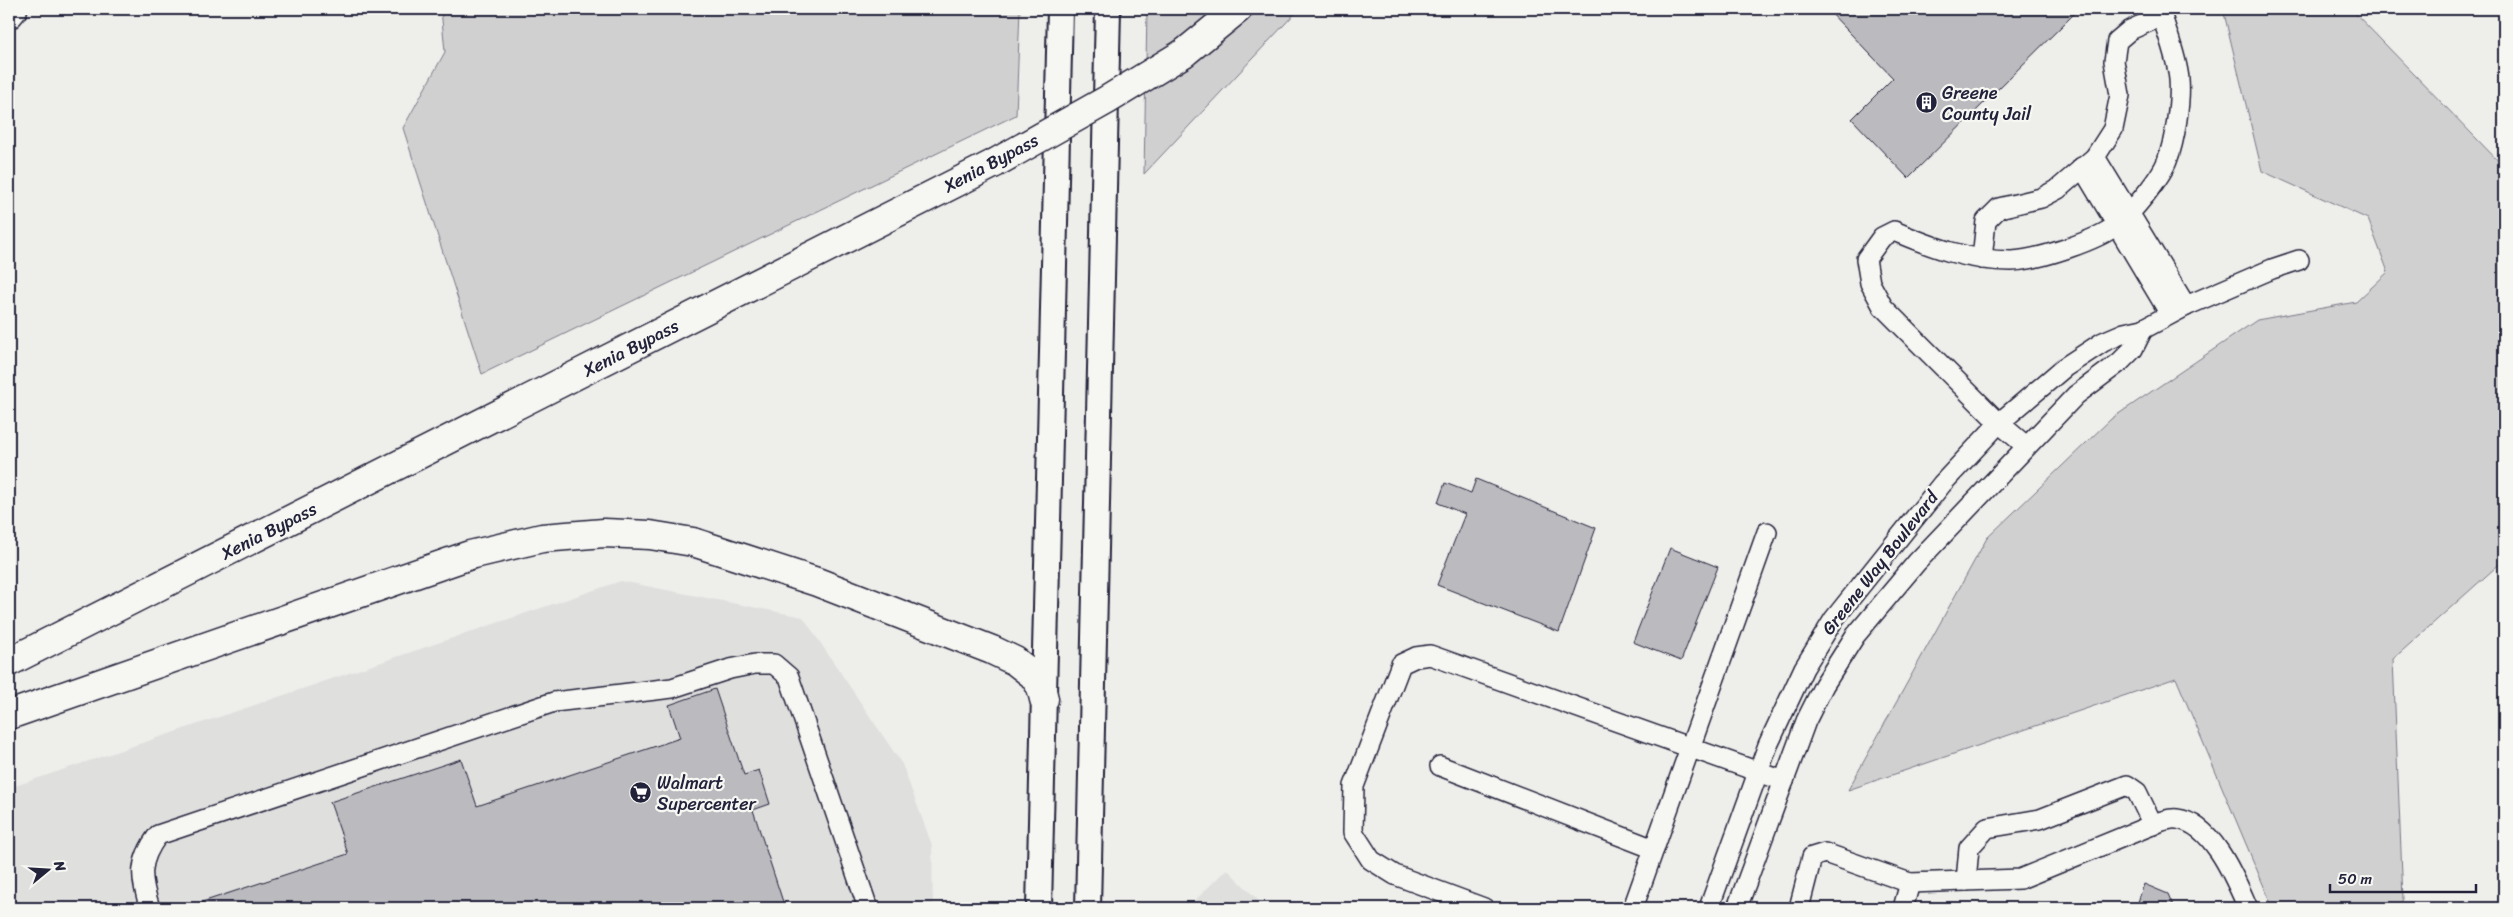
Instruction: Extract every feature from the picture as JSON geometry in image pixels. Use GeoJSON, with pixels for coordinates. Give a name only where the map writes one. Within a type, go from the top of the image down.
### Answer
{"type":"FeatureCollection","features":[{"type":"Feature","properties":{"kind":"highway"},"geometry":{"type":"LineString","coordinates":[[9,14],[13,9]]}},
{"type":"Feature","properties":{"kind":"highway","name":"Xenia Bypass"},"geometry":{"type":"LineString","coordinates":[[9,662],[995,163],[1107,100],[1184,52],[1238,9]]}},
{"type":"Feature","properties":{"kind":"highway"},"geometry":{"type":"LineString","coordinates":[[9,715],[470,555],[542,538],[604,533],[650,535],[693,542],[895,611],[1015,661],[1032,675],[1041,687],[1044,699]]}},
{"type":"Feature","properties":{"kind":"main road"},"geometry":{"type":"LineString","coordinates":[[1039,908],[1060,9]]}},
{"type":"Feature","properties":{"kind":"main road"},"geometry":{"type":"LineString","coordinates":[[1088,908],[1108,9]]}},
{"type":"Feature","properties":{"kind":"street"},"geometry":{"type":"LineString","coordinates":[[1982,259],[1986,221],[1999,208],[2041,198],[2058,189],[2089,162],[2113,129],[2120,95],[2114,61],[2117,41],[2130,30],[2160,13],[2179,79],[2176,127],[2167,162],[2123,219],[2075,246],[2044,256],[2012,261],[1982,259],[1938,250],[1894,231],[1882,237],[1866,259],[1870,283],[1883,307],[1999,423],[2026,446]]}},
{"type":"Feature","properties":{"kind":"street"},"geometry":{"type":"LineString","coordinates":[[2089,162],[2178,310]]}},
{"type":"Feature","properties":{"kind":"street","name":"Greene Way Boulevard"},"geometry":{"type":"LineString","coordinates":[[1710,905],[1758,772],[1785,705],[1834,619],[1942,484],[1999,423],[2064,367],[2095,347],[2124,333],[2144,329],[2178,310],[2272,269],[2299,260]]}},
{"type":"Feature","properties":{"kind":"street","name":"Greene Way Boulevard"},"geometry":{"type":"LineString","coordinates":[[1737,908],[1806,721],[1824,685],[1855,636],[1911,569],[2026,446],[2076,395],[2120,362],[2133,349],[2144,329]]}},
{"type":"Feature","properties":{"kind":"street"},"geometry":{"type":"LineString","coordinates":[[1633,908],[1767,532]]}},
{"type":"Feature","properties":{"kind":"street"},"geometry":{"type":"LineString","coordinates":[[1484,908],[1396,875],[1371,860],[1354,832],[1354,786],[1401,664],[1416,657],[1430,655],[1784,781]]}},
{"type":"Feature","properties":{"kind":"street"},"geometry":{"type":"LineString","coordinates":[[150,908],[141,876],[149,848],[158,835],[554,702],[672,688],[730,669],[755,664],[774,664],[789,677],[868,908]]}},
{"type":"Feature","properties":{"kind":"street"},"geometry":{"type":"LineString","coordinates":[[1440,766],[1654,849]]}},
{"type":"Feature","properties":{"kind":"street"},"geometry":{"type":"LineString","coordinates":[[1966,881],[1969,848],[1987,828],[2040,819],[2127,785],[2137,792],[2152,825]]}},
{"type":"Feature","properties":{"kind":"street"},"geometry":{"type":"LineString","coordinates":[[1799,908],[1812,857],[1825,853],[1910,883],[2020,879],[2152,825],[2178,819],[2207,836],[2228,862],[2248,908]]}},
{"type":"Feature","properties":{"kind":"street"},"geometry":{"type":"LineString","coordinates":[[1903,908],[1910,883]]}},
{"type":"Feature","properties":{"kind":"street"},"geometry":{"type":"LineString","coordinates":[[1710,905],[1729,908]]}},
{"type":"Feature","properties":{"kind":"shaded area"},"geometry":{"type":"Polygon","coordinates":[[[441,9],[1020,9],[1016,115],[482,374],[403,128],[445,52],[441,9]]]}},
{"type":"Feature","properties":{"kind":"shaded area"},"geometry":{"type":"Polygon","coordinates":[[[1147,9],[1299,9],[1144,174],[1147,9]]]}},
{"type":"Feature","properties":{"kind":"shaded area"},"geometry":{"type":"Polygon","coordinates":[[[2223,9],[2351,9],[2504,167],[2504,560],[2393,659],[2403,899],[2398,908],[2273,908],[2176,678],[1848,790],[1987,538],[2111,419],[2257,320],[2356,302],[2388,272],[2368,219],[2262,171],[2223,9]]]}},
{"type":"Feature","properties":{"kind":"shaded area"},"geometry":{"type":"Polygon","coordinates":[[[621,581],[803,617],[902,764],[932,845],[933,908],[9,908],[9,788],[621,581]]]}},
{"type":"Feature","properties":{"kind":"shaded area"},"geometry":{"type":"Polygon","coordinates":[[[1227,869],[1266,908],[1187,908],[1227,869]]]}},
{"type":"Feature","properties":{"kind":"building","name":"Greene County Jail"},"geometry":{"type":"Polygon","coordinates":[[[1827,9],[2079,9],[1908,178],[1852,119],[1893,78],[1827,9]]]}},
{"type":"Feature","properties":{"kind":"building"},"geometry":{"type":"Polygon","coordinates":[[[1476,479],[1596,528],[1559,632],[1437,585],[1465,514],[1438,503],[1445,483],[1471,493],[1476,479]]]}},
{"type":"Feature","properties":{"kind":"building"},"geometry":{"type":"Polygon","coordinates":[[[1670,548],[1718,567],[1681,661],[1633,642],[1670,548]]]}},
{"type":"Feature","properties":{"kind":"building","name":"Walmart Supercenter"},"geometry":{"type":"Polygon","coordinates":[[[715,689],[744,775],[759,770],[770,804],[753,810],[785,908],[194,908],[193,905],[348,854],[330,802],[461,759],[477,806],[680,738],[669,705],[715,689]]]}},
{"type":"Feature","properties":{"kind":"building"},"geometry":{"type":"Polygon","coordinates":[[[2144,884],[2168,894],[2174,908],[2136,908],[2144,884]]]}},
{"type":"Feature","properties":{"kind":"place","name":"Greene County Jail"},"geometry":{"type":"Point","coordinates":[1926,103]}},
{"type":"Feature","properties":{"kind":"place","name":"Walmart Supercenter"},"geometry":{"type":"Point","coordinates":[641,793]}}]}
